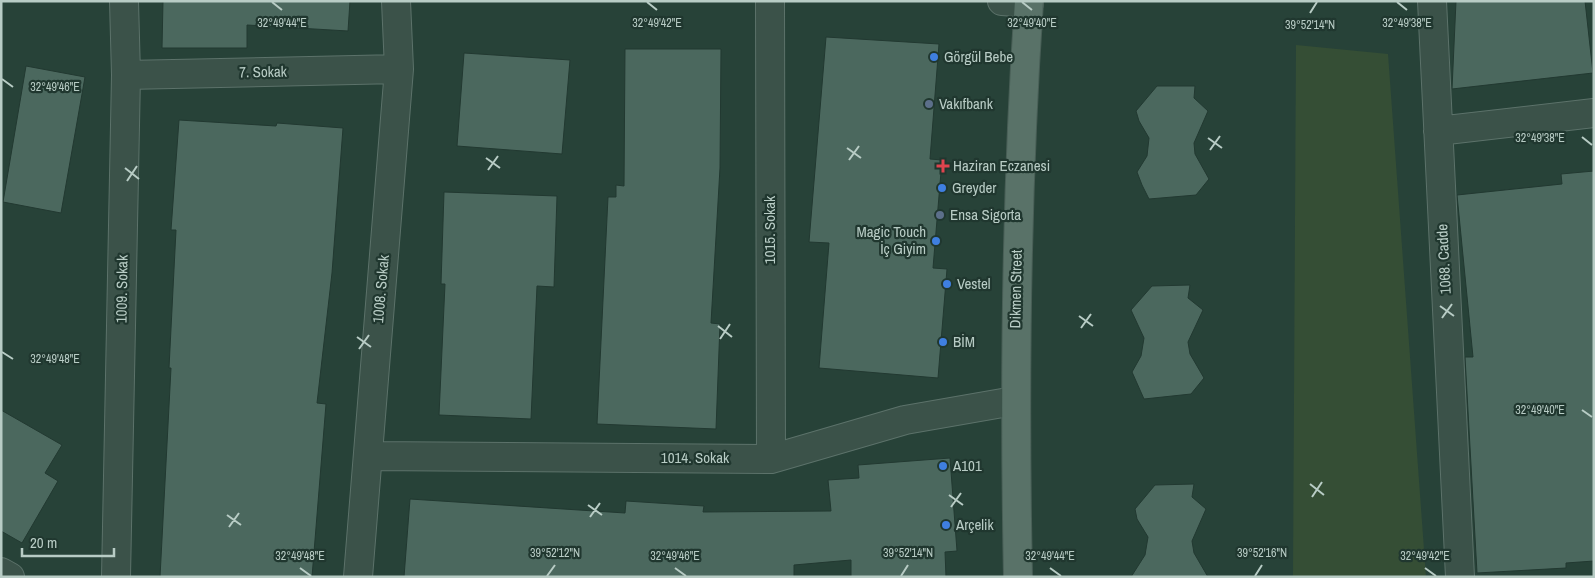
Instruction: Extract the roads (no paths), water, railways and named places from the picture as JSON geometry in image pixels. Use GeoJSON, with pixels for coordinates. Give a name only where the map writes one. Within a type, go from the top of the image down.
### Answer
{"type":"FeatureCollection","features":[{"type":"Feature","properties":{"kind":"main road","name":"Dikmen Street"},"geometry":{"type":"LineString","coordinates":[[1018,577],[1014,401],[1020,2]]}},
{"type":"Feature","properties":{"kind":"street","name":"1009. Sokak"},"geometry":{"type":"LineString","coordinates":[[116,577],[126,74],[124,1]]}},
{"type":"Feature","properties":{"kind":"street","name":"1008. Sokak"},"geometry":{"type":"LineString","coordinates":[[358,577],[399,69],[396,1]]}},
{"type":"Feature","properties":{"kind":"street","name":"1015. Sokak"},"geometry":{"type":"LineString","coordinates":[[770,1],[771,459]]}},
{"type":"Feature","properties":{"kind":"street","name":"1068. Cadde"},"geometry":{"type":"LineString","coordinates":[[1432,1],[1460,577]]}},
{"type":"Feature","properties":{"kind":"street","name":"7. Sokak"},"geometry":{"type":"LineString","coordinates":[[126,74],[399,69]]}},
{"type":"Feature","properties":{"kind":"street"},"geometry":{"type":"LineString","coordinates":[[1438,131],[1594,113]]}},
{"type":"Feature","properties":{"kind":"street","name":"1014. Sokak"},"geometry":{"type":"LineString","coordinates":[[368,456],[771,459],[905,420],[1014,401]]}},
{"type":"Feature","properties":{"kind":"street"},"geometry":{"type":"LineString","coordinates":[[1,572],[10,577]]}},
{"type":"Feature","properties":{"kind":"place","name":"Görgül Bebe"},"geometry":{"type":"Point","coordinates":[934,57]}},
{"type":"Feature","properties":{"kind":"place","name":"Vakıfbank"},"geometry":{"type":"Point","coordinates":[929,104]}},
{"type":"Feature","properties":{"kind":"place","name":"Haziran Eczanesi"},"geometry":{"type":"Point","coordinates":[943,166]}},
{"type":"Feature","properties":{"kind":"place","name":"Greyder"},"geometry":{"type":"Point","coordinates":[942,188]}},
{"type":"Feature","properties":{"kind":"place","name":"Ensa Sigorta"},"geometry":{"type":"Point","coordinates":[940,215]}},
{"type":"Feature","properties":{"kind":"place","name":"Magic Touch İç Giyim"},"geometry":{"type":"Point","coordinates":[936,241]}},
{"type":"Feature","properties":{"kind":"place","name":"Vestel"},"geometry":{"type":"Point","coordinates":[947,284]}},
{"type":"Feature","properties":{"kind":"place","name":"BİM"},"geometry":{"type":"Point","coordinates":[943,342]}},
{"type":"Feature","properties":{"kind":"place","name":"A101"},"geometry":{"type":"Point","coordinates":[943,466]}},
{"type":"Feature","properties":{"kind":"place","name":"Arçelik"},"geometry":{"type":"Point","coordinates":[946,525]}}]}
